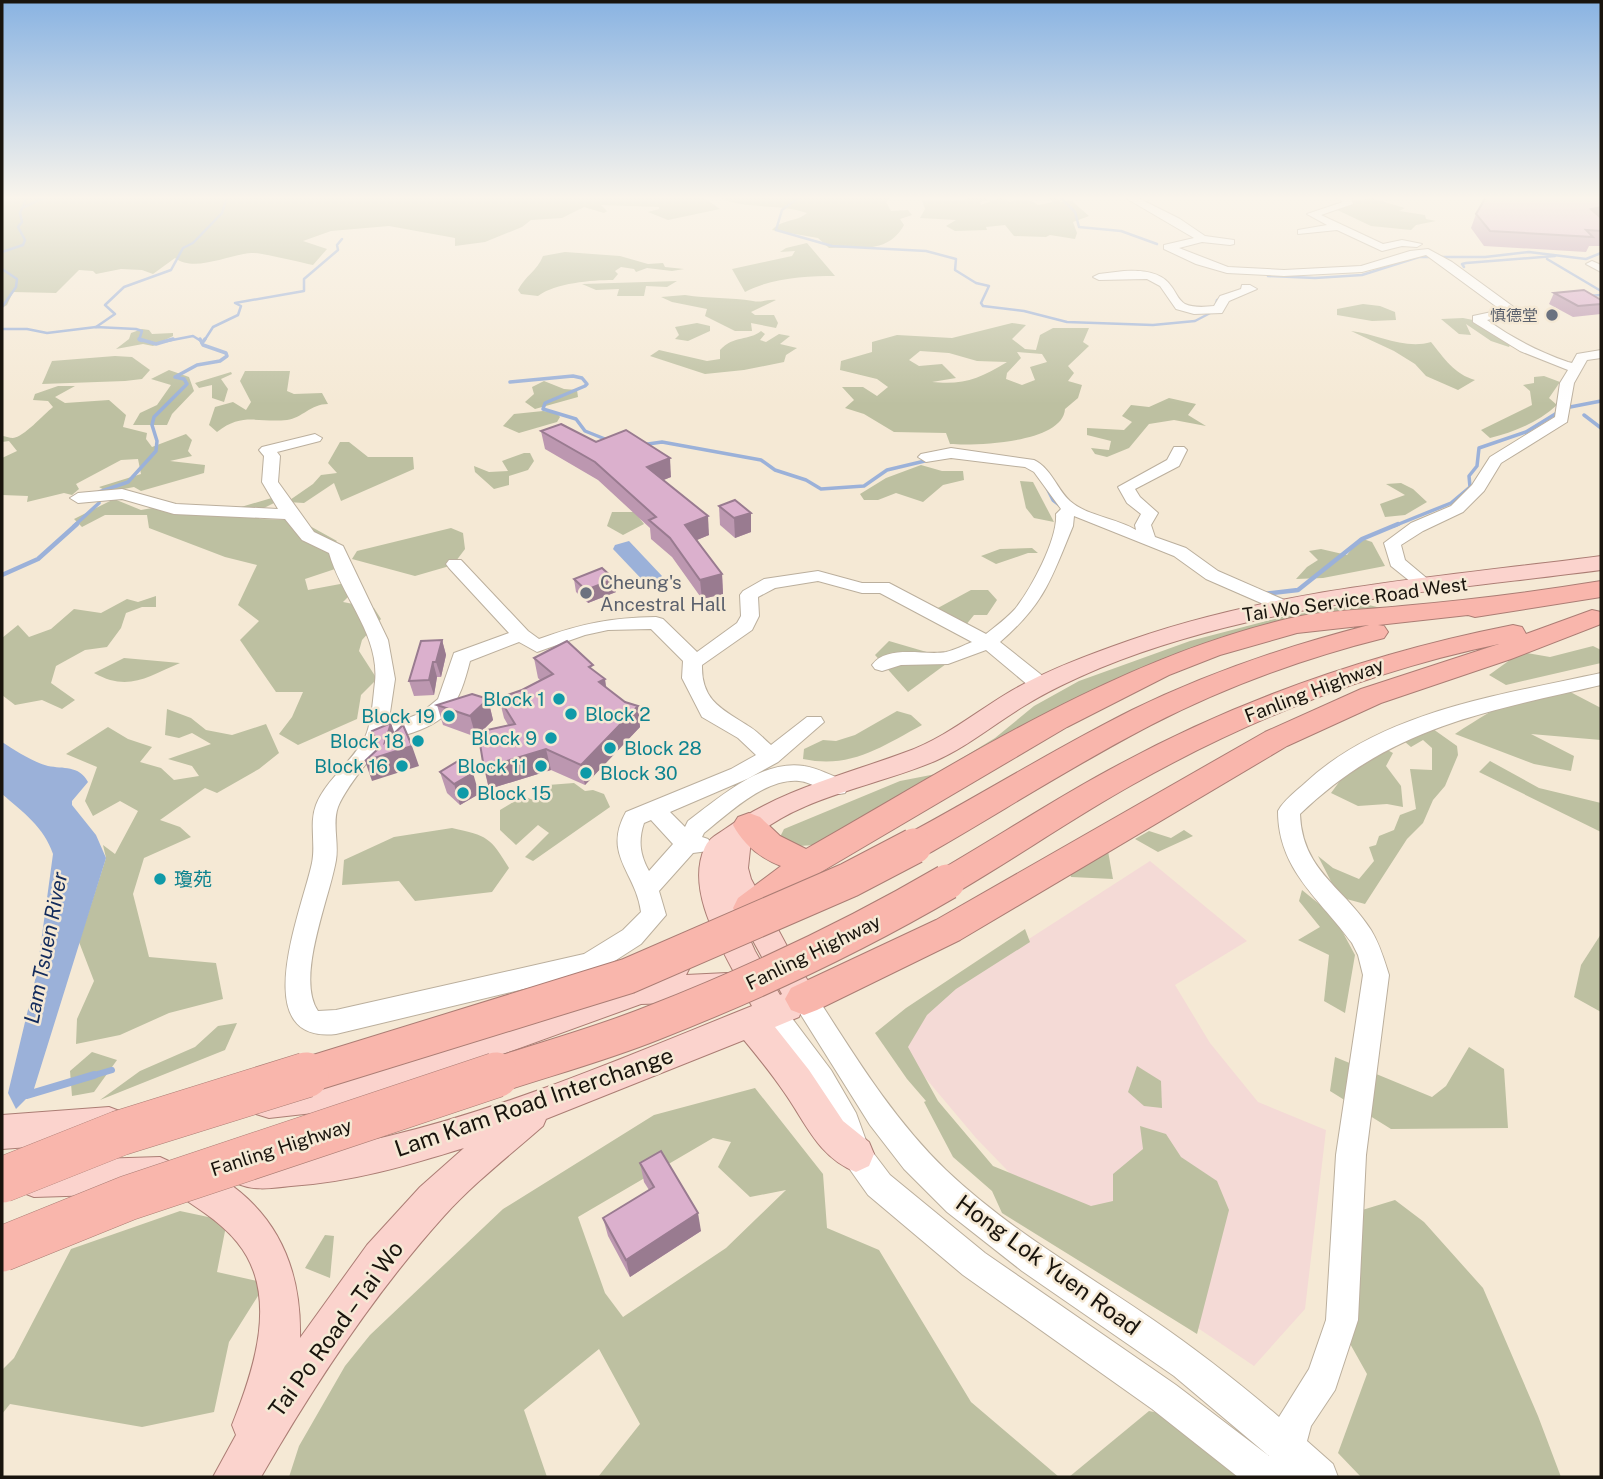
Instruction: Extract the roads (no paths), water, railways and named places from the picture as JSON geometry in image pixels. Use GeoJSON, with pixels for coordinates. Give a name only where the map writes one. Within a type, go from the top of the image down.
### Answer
{"type":"FeatureCollection","features":[{"type":"Feature","properties":{"kind":"highway","name":"Fanling Highway"},"geometry":{"type":"LineString","coordinates":[[2,1180],[120,1133],[628,976],[836,886],[914,846],[1111,733],[1158,709],[1253,669],[1337,641],[1492,605],[1598,608]]}},
{"type":"Feature","properties":{"kind":"highway"},"geometry":{"type":"LineString","coordinates":[[738,916],[809,863],[1057,720],[1159,669],[1210,649],[1311,622],[1492,605]]}},
{"type":"Feature","properties":{"kind":"highway","name":"Fanling Highway"},"geometry":{"type":"LineString","coordinates":[[2,1249],[128,1198],[651,1024],[768,976],[877,923],[1069,806],[1194,738],[1298,692],[1389,662],[1598,608]]}},
{"type":"Feature","properties":{"kind":"highway"},"geometry":{"type":"LineString","coordinates":[[772,1007],[948,930],[1276,738],[1371,696],[1501,653],[1598,608]]}},
{"type":"Feature","properties":{"kind":"highway"},"geometry":{"type":"LineString","coordinates":[[735,836],[762,842],[773,850],[809,863]]}},
{"type":"Feature","properties":{"kind":"main road","name":"Tai Wo Service Road West"},"geometry":{"type":"LineString","coordinates":[[735,836],[793,803],[921,757],[957,740],[1016,699],[1042,686],[1137,645],[1212,622],[1267,598],[1427,586],[1601,563]]}},
{"type":"Feature","properties":{"kind":"main road"},"geometry":{"type":"LineString","coordinates":[[2,1132],[102,1125],[332,1094],[387,1080],[641,990],[687,959],[738,916],[717,891],[715,867],[735,836]]}},
{"type":"Feature","properties":{"kind":"main road","name":"Hong Lok Yuen Road"},"geometry":{"type":"LineString","coordinates":[[738,916],[772,1007]]}},
{"type":"Feature","properties":{"kind":"main road","name":"Hong Lok Yuen Road"},"geometry":{"type":"LineString","coordinates":[[738,916],[784,971],[772,1007]]}},
{"type":"Feature","properties":{"kind":"main road"},"geometry":{"type":"LineString","coordinates":[[641,990],[729,987],[772,1007],[797,1081],[830,1133],[856,1154]]}},
{"type":"Feature","properties":{"kind":"main road","name":"Lam Kam Road Interchange"},"geometry":{"type":"LineString","coordinates":[[2,1180],[321,1166],[384,1154],[475,1128],[596,1085],[772,1007]]}},
{"type":"Feature","properties":{"kind":"main road"},"geometry":{"type":"LineString","coordinates":[[551,1022],[585,1030],[597,1043],[599,1065],[596,1085]]}},
{"type":"Feature","properties":{"kind":"main road","name":"Tai Po Road – Tai Wo"},"geometry":{"type":"LineString","coordinates":[[236,1477],[285,1396],[381,1259],[433,1200],[539,1105]]}},
{"type":"Feature","properties":{"kind":"main road","name":"Tai Po Road – Tai Wo"},"geometry":{"type":"LineString","coordinates":[[179,1174],[222,1199],[252,1227],[269,1255],[278,1289],[280,1329],[275,1366],[236,1477]]}},
{"type":"Feature","properties":{"kind":"street"},"geometry":{"type":"LineString","coordinates":[[1214,266],[1227,270],[1284,273],[1362,269],[1372,266]]}},
{"type":"Feature","properties":{"kind":"street"},"geometry":{"type":"LineString","coordinates":[[1448,266],[1511,311],[1476,319],[1523,347],[1552,361],[1577,368]]}},
{"type":"Feature","properties":{"kind":"street"},"geometry":{"type":"LineString","coordinates":[[1166,309],[1214,310],[1224,299],[1251,289],[1240,290],[1260,270]]}},
{"type":"Feature","properties":{"kind":"street"},"geometry":{"type":"LineString","coordinates":[[1099,277],[1129,274],[1151,277],[1165,284],[1170,297],[1188,308]]}},
{"type":"Feature","properties":{"kind":"street"},"geometry":{"type":"LineString","coordinates":[[1427,586],[1397,562],[1392,544],[1418,527],[1457,509],[1478,488],[1495,460],[1562,419],[1567,383],[1583,357],[1601,354]]}},
{"type":"Feature","properties":{"kind":"street"},"geometry":{"type":"LineString","coordinates":[[315,438],[267,450],[272,456],[270,482],[308,537],[337,550],[342,567],[379,640],[385,680],[376,736],[328,803],[323,815],[324,862],[300,951],[300,997],[302,1010],[308,1019],[319,1023],[336,1022],[590,963],[632,937],[654,915],[648,888],[630,856],[627,841],[634,818],[739,774],[770,757],[814,722]]}},
{"type":"Feature","properties":{"kind":"street"},"geometry":{"type":"LineString","coordinates":[[1148,540],[1143,525],[1150,513],[1133,500],[1126,487],[1174,463],[1179,450]]}},
{"type":"Feature","properties":{"kind":"street"},"geometry":{"type":"LineString","coordinates":[[926,457],[951,453],[1029,463],[1040,469],[1069,512],[1115,524],[1180,552],[1212,575],[1267,598]]}},
{"type":"Feature","properties":{"kind":"street"},"geometry":{"type":"LineString","coordinates":[[84,497],[135,496],[174,509],[290,514]]}},
{"type":"Feature","properties":{"kind":"street"},"geometry":{"type":"LineString","coordinates":[[882,665],[899,659],[948,658],[988,643],[1020,615],[1037,592],[1069,512]]}},
{"type":"Feature","properties":{"kind":"street"},"geometry":{"type":"LineString","coordinates":[[455,564],[521,635],[537,646],[580,630],[608,624],[656,623],[692,660],[692,678],[709,712],[745,733],[770,757]]}},
{"type":"Feature","properties":{"kind":"street"},"geometry":{"type":"LineString","coordinates":[[692,660],[699,660],[745,626],[750,616],[749,594],[770,583],[818,576],[862,588],[883,587],[988,643],[1014,661],[1042,686]]}},
{"type":"Feature","properties":{"kind":"street"},"geometry":{"type":"LineString","coordinates":[[376,736],[410,726],[440,710],[451,696],[461,657],[521,635]]}},
{"type":"Feature","properties":{"kind":"street"},"geometry":{"type":"LineString","coordinates":[[1286,1462],[1295,1419],[1323,1378],[1342,1320],[1350,1155],[1376,975],[1371,954],[1355,930],[1305,870],[1290,837],[1289,811],[1307,791],[1339,768],[1423,723],[1452,713],[1601,679]]}},
{"type":"Feature","properties":{"kind":"street"},"geometry":{"type":"LineString","coordinates":[[648,888],[687,844],[696,827],[758,784],[782,774],[803,773],[837,787]]}},
{"type":"Feature","properties":{"kind":"street"},"geometry":{"type":"LineString","coordinates":[[654,809],[687,844]]}},
{"type":"Feature","properties":{"kind":"street"},"geometry":{"type":"LineString","coordinates":[[687,844],[735,836]]}},
{"type":"Feature","properties":{"kind":"street","name":"Hong Lok Yuen Road"},"geometry":{"type":"LineString","coordinates":[[772,1007],[871,1106],[911,1155],[949,1193],[1033,1260],[1140,1331],[1214,1385],[1286,1462],[1320,1477]]}},
{"type":"Feature","properties":{"kind":"street","name":"Hong Lok Yuen Road"},"geometry":{"type":"LineString","coordinates":[[856,1154],[879,1185],[974,1264],[1164,1396],[1267,1477]]}},
{"type":"Feature","properties":{"kind":"water"},"geometry":{"type":"Polygon","coordinates":[[[629,541],[662,576],[651,589],[613,549],[615,545],[629,541]]]}},
{"type":"Feature","properties":{"kind":"water","name":"Lam Tsuen River"},"geometry":{"type":"Polygon","coordinates":[[[2,742],[36,762],[75,770],[84,777],[88,782],[72,801],[72,805],[96,835],[106,858],[33,1092],[16,1109],[8,1093],[37,972],[53,854],[38,828],[2,794],[2,742]]]}},
{"type":"Feature","properties":{"kind":"waterway"},"geometry":{"type":"LineString","coordinates":[[96,327],[115,314],[105,305],[124,287],[171,270],[173,266]]}},
{"type":"Feature","properties":{"kind":"waterway"},"geometry":{"type":"LineString","coordinates":[[204,341],[213,327],[238,315],[241,306],[235,303],[304,291],[304,279],[319,266]]}},
{"type":"Feature","properties":{"kind":"waterway"},"geometry":{"type":"LineString","coordinates":[[955,266],[955,270],[976,283],[989,286],[981,303],[983,306],[1024,311],[1067,322],[1153,325],[1195,321],[1214,311],[1217,300],[1224,296]]}},
{"type":"Feature","properties":{"kind":"waterway"},"geometry":{"type":"LineString","coordinates":[[1268,276],[1315,278],[1362,275],[1390,266]]}},
{"type":"Feature","properties":{"kind":"waterway"},"geometry":{"type":"LineString","coordinates":[[1559,266],[1601,291]]}},
{"type":"Feature","properties":{"kind":"waterway"},"geometry":{"type":"LineString","coordinates":[[2,269],[17,279],[16,287],[2,307]]}},
{"type":"Feature","properties":{"kind":"waterway"},"geometry":{"type":"LineString","coordinates":[[1587,296],[1601,295]]}},
{"type":"Feature","properties":{"kind":"waterway"},"geometry":{"type":"LineString","coordinates":[[2,329],[27,329],[47,333],[96,327]]}},
{"type":"Feature","properties":{"kind":"waterway"},"geometry":{"type":"LineString","coordinates":[[96,327],[136,329],[142,331],[139,339]]}},
{"type":"Feature","properties":{"kind":"waterway"},"geometry":{"type":"LineString","coordinates":[[167,341],[193,336],[201,341]]}},
{"type":"Feature","properties":{"kind":"waterway"},"geometry":{"type":"LineString","coordinates":[[139,339],[156,344],[173,339]]}},
{"type":"Feature","properties":{"kind":"waterway"},"geometry":{"type":"LineString","coordinates":[[139,339],[142,341]]}},
{"type":"Feature","properties":{"kind":"waterway"},"geometry":{"type":"LineString","coordinates":[[202,343],[205,339]]}},
{"type":"Feature","properties":{"kind":"waterway"},"geometry":{"type":"LineString","coordinates":[[74,526],[99,503],[99,492],[128,482],[156,451],[157,441],[152,425],[154,417],[187,384],[184,379],[175,377],[197,365],[220,361],[227,356],[226,353],[202,343]]}},
{"type":"Feature","properties":{"kind":"waterway"},"geometry":{"type":"LineString","coordinates":[[510,382],[573,376],[582,378],[587,384],[585,386],[545,403],[543,409],[576,419],[585,431],[610,441]]}},
{"type":"Feature","properties":{"kind":"waterway"},"geometry":{"type":"LineString","coordinates":[[1394,526],[1451,503],[1470,487],[1469,476],[1477,466],[1479,448],[1526,432],[1565,408],[1601,401]]}},
{"type":"Feature","properties":{"kind":"waterway"},"geometry":{"type":"LineString","coordinates":[[1584,415],[1601,428]]}},
{"type":"Feature","properties":{"kind":"waterway"},"geometry":{"type":"LineString","coordinates":[[641,445],[662,442],[761,460],[775,470],[806,480],[821,489],[864,486],[887,470],[929,460]]}},
{"type":"Feature","properties":{"kind":"waterway"},"geometry":{"type":"LineString","coordinates":[[1045,484],[1053,500],[1067,511]]}},
{"type":"Feature","properties":{"kind":"waterway"},"geometry":{"type":"LineString","coordinates":[[2,575],[38,559],[77,524]]}},
{"type":"Feature","properties":{"kind":"waterway"},"geometry":{"type":"LineString","coordinates":[[1263,594],[1298,590],[1362,539],[1398,524]]}},
{"type":"Feature","properties":{"kind":"waterway"},"geometry":{"type":"LineString","coordinates":[[88,1077],[112,1070]]}},
{"type":"Feature","properties":{"kind":"waterway"},"geometry":{"type":"LineString","coordinates":[[27,1095],[94,1075]]}},
{"type":"Feature","properties":{"kind":"place","name":"慎德堂"},"geometry":{"type":"Point","coordinates":[1552,315]}},
{"type":"Feature","properties":{"kind":"place","name":"Cheung's Ancestral Hall"},"geometry":{"type":"Point","coordinates":[586,593]}},
{"type":"Feature","properties":{"kind":"place","name":"Block 1"},"geometry":{"type":"Point","coordinates":[559,699]}},
{"type":"Feature","properties":{"kind":"place","name":"Block 2"},"geometry":{"type":"Point","coordinates":[571,714]}},
{"type":"Feature","properties":{"kind":"place","name":"Block 19"},"geometry":{"type":"Point","coordinates":[449,716]}},
{"type":"Feature","properties":{"kind":"place","name":"Block 9"},"geometry":{"type":"Point","coordinates":[551,738]}},
{"type":"Feature","properties":{"kind":"place","name":"Block 18"},"geometry":{"type":"Point","coordinates":[418,741]}},
{"type":"Feature","properties":{"kind":"place","name":"Block 28"},"geometry":{"type":"Point","coordinates":[610,748]}},
{"type":"Feature","properties":{"kind":"place","name":"Block 16"},"geometry":{"type":"Point","coordinates":[402,766]}},
{"type":"Feature","properties":{"kind":"place","name":"Block 11"},"geometry":{"type":"Point","coordinates":[541,766]}},
{"type":"Feature","properties":{"kind":"place","name":"Block 30"},"geometry":{"type":"Point","coordinates":[586,773]}},
{"type":"Feature","properties":{"kind":"place","name":"Block 15"},"geometry":{"type":"Point","coordinates":[463,793]}},
{"type":"Feature","properties":{"kind":"place","name":"瓊苑"},"geometry":{"type":"Point","coordinates":[160,879]}}]}
